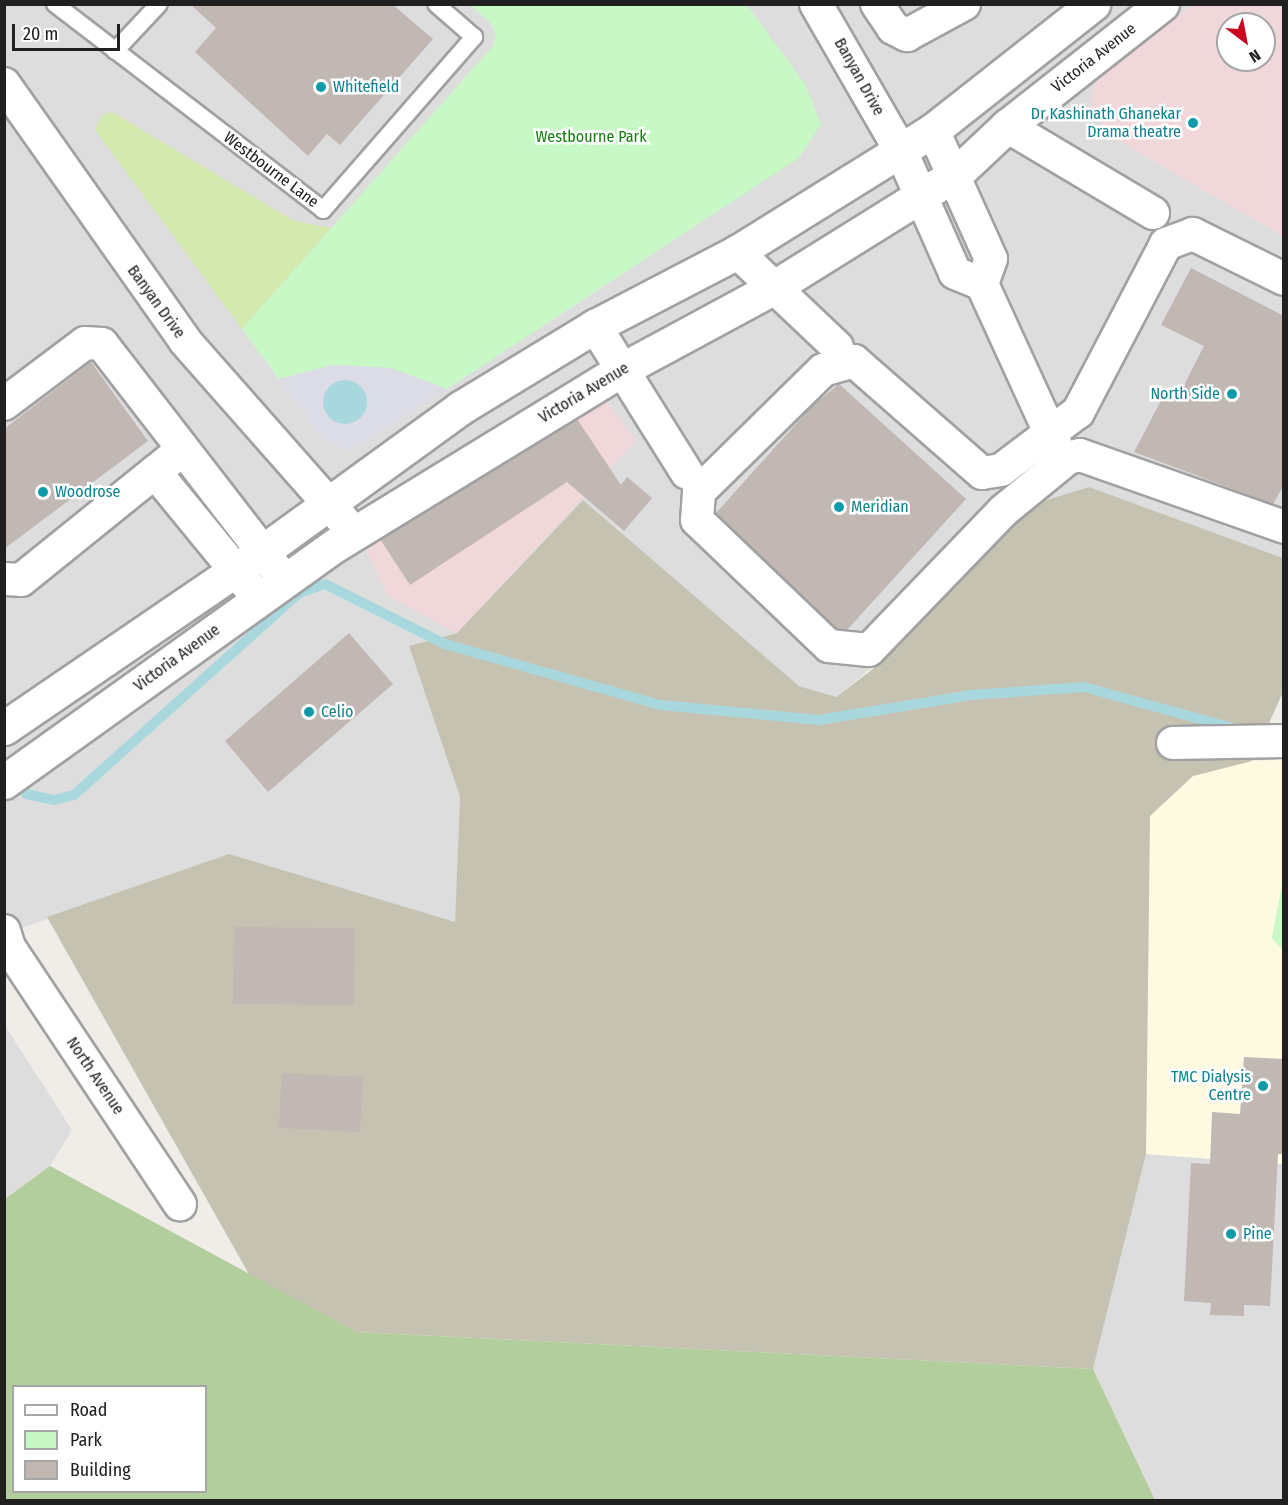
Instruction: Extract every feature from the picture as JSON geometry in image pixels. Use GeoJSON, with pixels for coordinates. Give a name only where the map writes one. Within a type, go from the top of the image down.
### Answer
{"type":"FeatureCollection","features":[{"type":"Feature","properties":{"kind":"street","name":"Banyan Drive"},"geometry":{"type":"LineString","coordinates":[[816,4],[901,151],[923,194],[955,273],[982,284]]}},
{"type":"Feature","properties":{"kind":"street"},"geometry":{"type":"LineString","coordinates":[[877,4],[893,28],[907,35],[964,4]]}},
{"type":"Feature","properties":{"kind":"street"},"geometry":{"type":"LineString","coordinates":[[4,728],[262,552],[460,408],[595,326],[737,252],[933,130],[1093,4]]}},
{"type":"Feature","properties":{"kind":"street","name":"Victoria Avenue"},"geometry":{"type":"LineString","coordinates":[[4,782],[354,533],[623,369],[771,289],[956,174],[1006,126],[1162,4]]}},
{"type":"Feature","properties":{"kind":"street","name":"Banyan Drive"},"geometry":{"type":"LineString","coordinates":[[4,84],[185,341],[354,533]]}},
{"type":"Feature","properties":{"kind":"street"},"geometry":{"type":"LineString","coordinates":[[1006,126],[1153,213]]}},
{"type":"Feature","properties":{"kind":"street"},"geometry":{"type":"LineString","coordinates":[[933,130],[956,174],[991,259],[982,284],[1064,462]]}},
{"type":"Feature","properties":{"kind":"street"},"geometry":{"type":"LineString","coordinates":[[1284,279],[1193,234],[1166,244],[1078,412],[1048,430],[1001,470],[982,472],[854,361],[823,370],[699,492],[697,520],[830,646],[869,650],[1003,511],[1064,462],[1080,455],[1284,527]]}},
{"type":"Feature","properties":{"kind":"street"},"geometry":{"type":"LineString","coordinates":[[737,252],[771,289],[837,347]]}},
{"type":"Feature","properties":{"kind":"street"},"geometry":{"type":"LineString","coordinates":[[595,326],[687,473]]}},
{"type":"Feature","properties":{"kind":"street"},"geometry":{"type":"LineString","coordinates":[[4,404],[85,343],[102,344],[262,552],[272,590]]}},
{"type":"Feature","properties":{"kind":"street"},"geometry":{"type":"LineString","coordinates":[[460,408],[488,451]]}},
{"type":"Feature","properties":{"kind":"street"},"geometry":{"type":"LineString","coordinates":[[4,579],[21,580],[182,450]]}},
{"type":"Feature","properties":{"kind":"street"},"geometry":{"type":"LineString","coordinates":[[155,472],[236,570],[272,590]]}},
{"type":"Feature","properties":{"kind":"street"},"geometry":{"type":"LineString","coordinates":[[128,643],[151,677]]}},
{"type":"Feature","properties":{"kind":"street"},"geometry":{"type":"LineString","coordinates":[[1173,743],[1284,741]]}},
{"type":"Feature","properties":{"kind":"street","name":"North Avenue"},"geometry":{"type":"LineString","coordinates":[[6,941],[180,1204]]}},
{"type":"Feature","properties":{"kind":"lane","name":"Westbourne Lane"},"geometry":{"type":"LineString","coordinates":[[55,4],[323,210],[474,38],[436,4]]}},
{"type":"Feature","properties":{"kind":"lane"},"geometry":{"type":"LineString","coordinates":[[115,51],[159,4]]}},
{"type":"Feature","properties":{"kind":"shaded area"},"geometry":{"type":"Polygon","coordinates":[[[5,5],[1194,5],[1132,47],[1114,138],[1283,236],[1283,558],[1089,487],[836,697],[799,686],[583,500],[457,633],[409,646],[460,797],[455,923],[229,854],[5,934],[5,5]]]}},
{"type":"Feature","properties":{"kind":"shaded area","name":"Dr Kashinath Ghanekar Drama theatre"},"geometry":{"type":"Polygon","coordinates":[[[1194,5],[1283,5],[1283,236],[1114,138],[1090,108],[1096,72],[1194,5]]]}},
{"type":"Feature","properties":{"kind":"shaded area"},"geometry":{"type":"Polygon","coordinates":[[[333,365],[391,368],[447,389],[363,444],[344,451],[322,438],[279,379],[333,365]]]}},
{"type":"Feature","properties":{"kind":"shaded area"},"geometry":{"type":"Polygon","coordinates":[[[602,394],[636,441],[457,633],[388,596],[364,545],[602,394]]]}},
{"type":"Feature","properties":{"kind":"shaded area"},"geometry":{"type":"Polygon","coordinates":[[[1089,487],[1283,558],[1283,692],[1252,761],[1193,776],[1150,816],[1146,1154],[1093,1369],[357,1332],[250,1276],[47,917],[229,854],[455,922],[460,797],[409,646],[457,633],[583,500],[799,686],[836,697],[873,669],[1028,506],[1089,487]]]}},
{"type":"Feature","properties":{"kind":"shaded area"},"geometry":{"type":"Polygon","coordinates":[[[1283,760],[1283,880],[1272,938],[1284,951],[1283,1164],[1146,1154],[1150,816],[1193,776],[1252,761],[1283,760]]]}},
{"type":"Feature","properties":{"kind":"shaded area"},"geometry":{"type":"Polygon","coordinates":[[[4,1024],[72,1130],[50,1166],[5,1199],[4,1024]]]}},
{"type":"Feature","properties":{"kind":"shaded area"},"geometry":{"type":"Polygon","coordinates":[[[1146,1154],[1283,1164],[1283,1500],[1155,1500],[1093,1369],[1146,1154]]]}},
{"type":"Feature","properties":{"kind":"green space","name":"Westbourne Park"},"geometry":{"type":"Polygon","coordinates":[[[470,5],[747,5],[805,84],[821,124],[799,158],[447,389],[391,368],[333,365],[279,379],[242,329],[493,46],[496,34],[489,21],[470,5]]]}},
{"type":"Feature","properties":{"kind":"green space"},"geometry":{"type":"Polygon","coordinates":[[[112,112],[294,221],[331,228],[242,329],[95,130],[102,115],[112,112]]]}},
{"type":"Feature","properties":{"kind":"green space"},"geometry":{"type":"Polygon","coordinates":[[[1283,880],[1284,951],[1272,938],[1283,880]]]}},
{"type":"Feature","properties":{"kind":"green space"},"geometry":{"type":"Polygon","coordinates":[[[50,1166],[357,1332],[1093,1369],[1155,1500],[5,1500],[5,1199],[50,1166]]]}},
{"type":"Feature","properties":{"kind":"water"},"geometry":{"type":"Polygon","coordinates":[[[345,380],[354,381],[361,386],[366,393],[366,411],[361,418],[354,423],[345,424],[336,423],[329,418],[324,411],[323,402],[324,393],[329,386],[336,381],[345,380]]]}},
{"type":"Feature","properties":{"kind":"building","name":"Whitefield"},"geometry":{"type":"Polygon","coordinates":[[[190,4],[392,4],[433,39],[340,145],[327,134],[308,156],[195,52],[216,28],[190,4]]]}},
{"type":"Feature","properties":{"kind":"building","name":"North Side"},"geometry":{"type":"Polygon","coordinates":[[[1191,268],[1284,316],[1284,485],[1273,504],[1134,452],[1166,391],[1178,397],[1204,346],[1161,325],[1191,268]]]}},
{"type":"Feature","properties":{"kind":"building","name":"Woodrose"},"geometry":{"type":"Polygon","coordinates":[[[91,362],[148,441],[4,549],[4,429],[91,362]]]}},
{"type":"Feature","properties":{"kind":"building","name":"Meridian"},"geometry":{"type":"Polygon","coordinates":[[[839,384],[966,499],[847,630],[837,629],[716,513],[813,405],[839,384]]]}},
{"type":"Feature","properties":{"kind":"building"},"geometry":{"type":"Polygon","coordinates":[[[577,419],[621,485],[627,477],[652,498],[624,531],[567,482],[410,585],[380,539],[577,419]]]}},
{"type":"Feature","properties":{"kind":"building","name":"Celio"},"geometry":{"type":"Polygon","coordinates":[[[349,633],[393,684],[268,792],[225,741],[349,633]]]}},
{"type":"Feature","properties":{"kind":"building"},"geometry":{"type":"Polygon","coordinates":[[[234,927],[355,928],[354,1005],[233,1004],[234,927]]]}},
{"type":"Feature","properties":{"kind":"building","name":"Pine"},"geometry":{"type":"Polygon","coordinates":[[[1244,1057],[1284,1059],[1284,1154],[1278,1154],[1270,1306],[1244,1305],[1244,1316],[1210,1315],[1211,1303],[1184,1301],[1191,1163],[1210,1164],[1212,1112],[1240,1114],[1244,1057]]]}},
{"type":"Feature","properties":{"kind":"building"},"geometry":{"type":"Polygon","coordinates":[[[282,1073],[363,1077],[360,1132],[279,1128],[282,1073]]]}},
{"type":"Feature","properties":{"kind":"waterway"},"geometry":{"type":"LineString","coordinates":[[26,794],[54,800],[74,795],[299,593],[325,584],[445,644],[661,705],[819,720],[971,695],[1084,687],[1237,729]]}},
{"type":"Feature","properties":{"kind":"place","name":"Whitefield"},"geometry":{"type":"Point","coordinates":[321,87]}},
{"type":"Feature","properties":{"kind":"place","name":"Dr Kashinath Ghanekar Drama theatre"},"geometry":{"type":"Point","coordinates":[1193,123]}},
{"type":"Feature","properties":{"kind":"place","name":"North Side"},"geometry":{"type":"Point","coordinates":[1232,394]}},
{"type":"Feature","properties":{"kind":"place","name":"Woodrose"},"geometry":{"type":"Point","coordinates":[43,492]}},
{"type":"Feature","properties":{"kind":"place","name":"Meridian"},"geometry":{"type":"Point","coordinates":[839,507]}},
{"type":"Feature","properties":{"kind":"place","name":"Celio"},"geometry":{"type":"Point","coordinates":[309,712]}},
{"type":"Feature","properties":{"kind":"place","name":"TMC Dialysis Centre"},"geometry":{"type":"Point","coordinates":[1263,1086]}},
{"type":"Feature","properties":{"kind":"place","name":"Pine"},"geometry":{"type":"Point","coordinates":[1231,1234]}}]}
